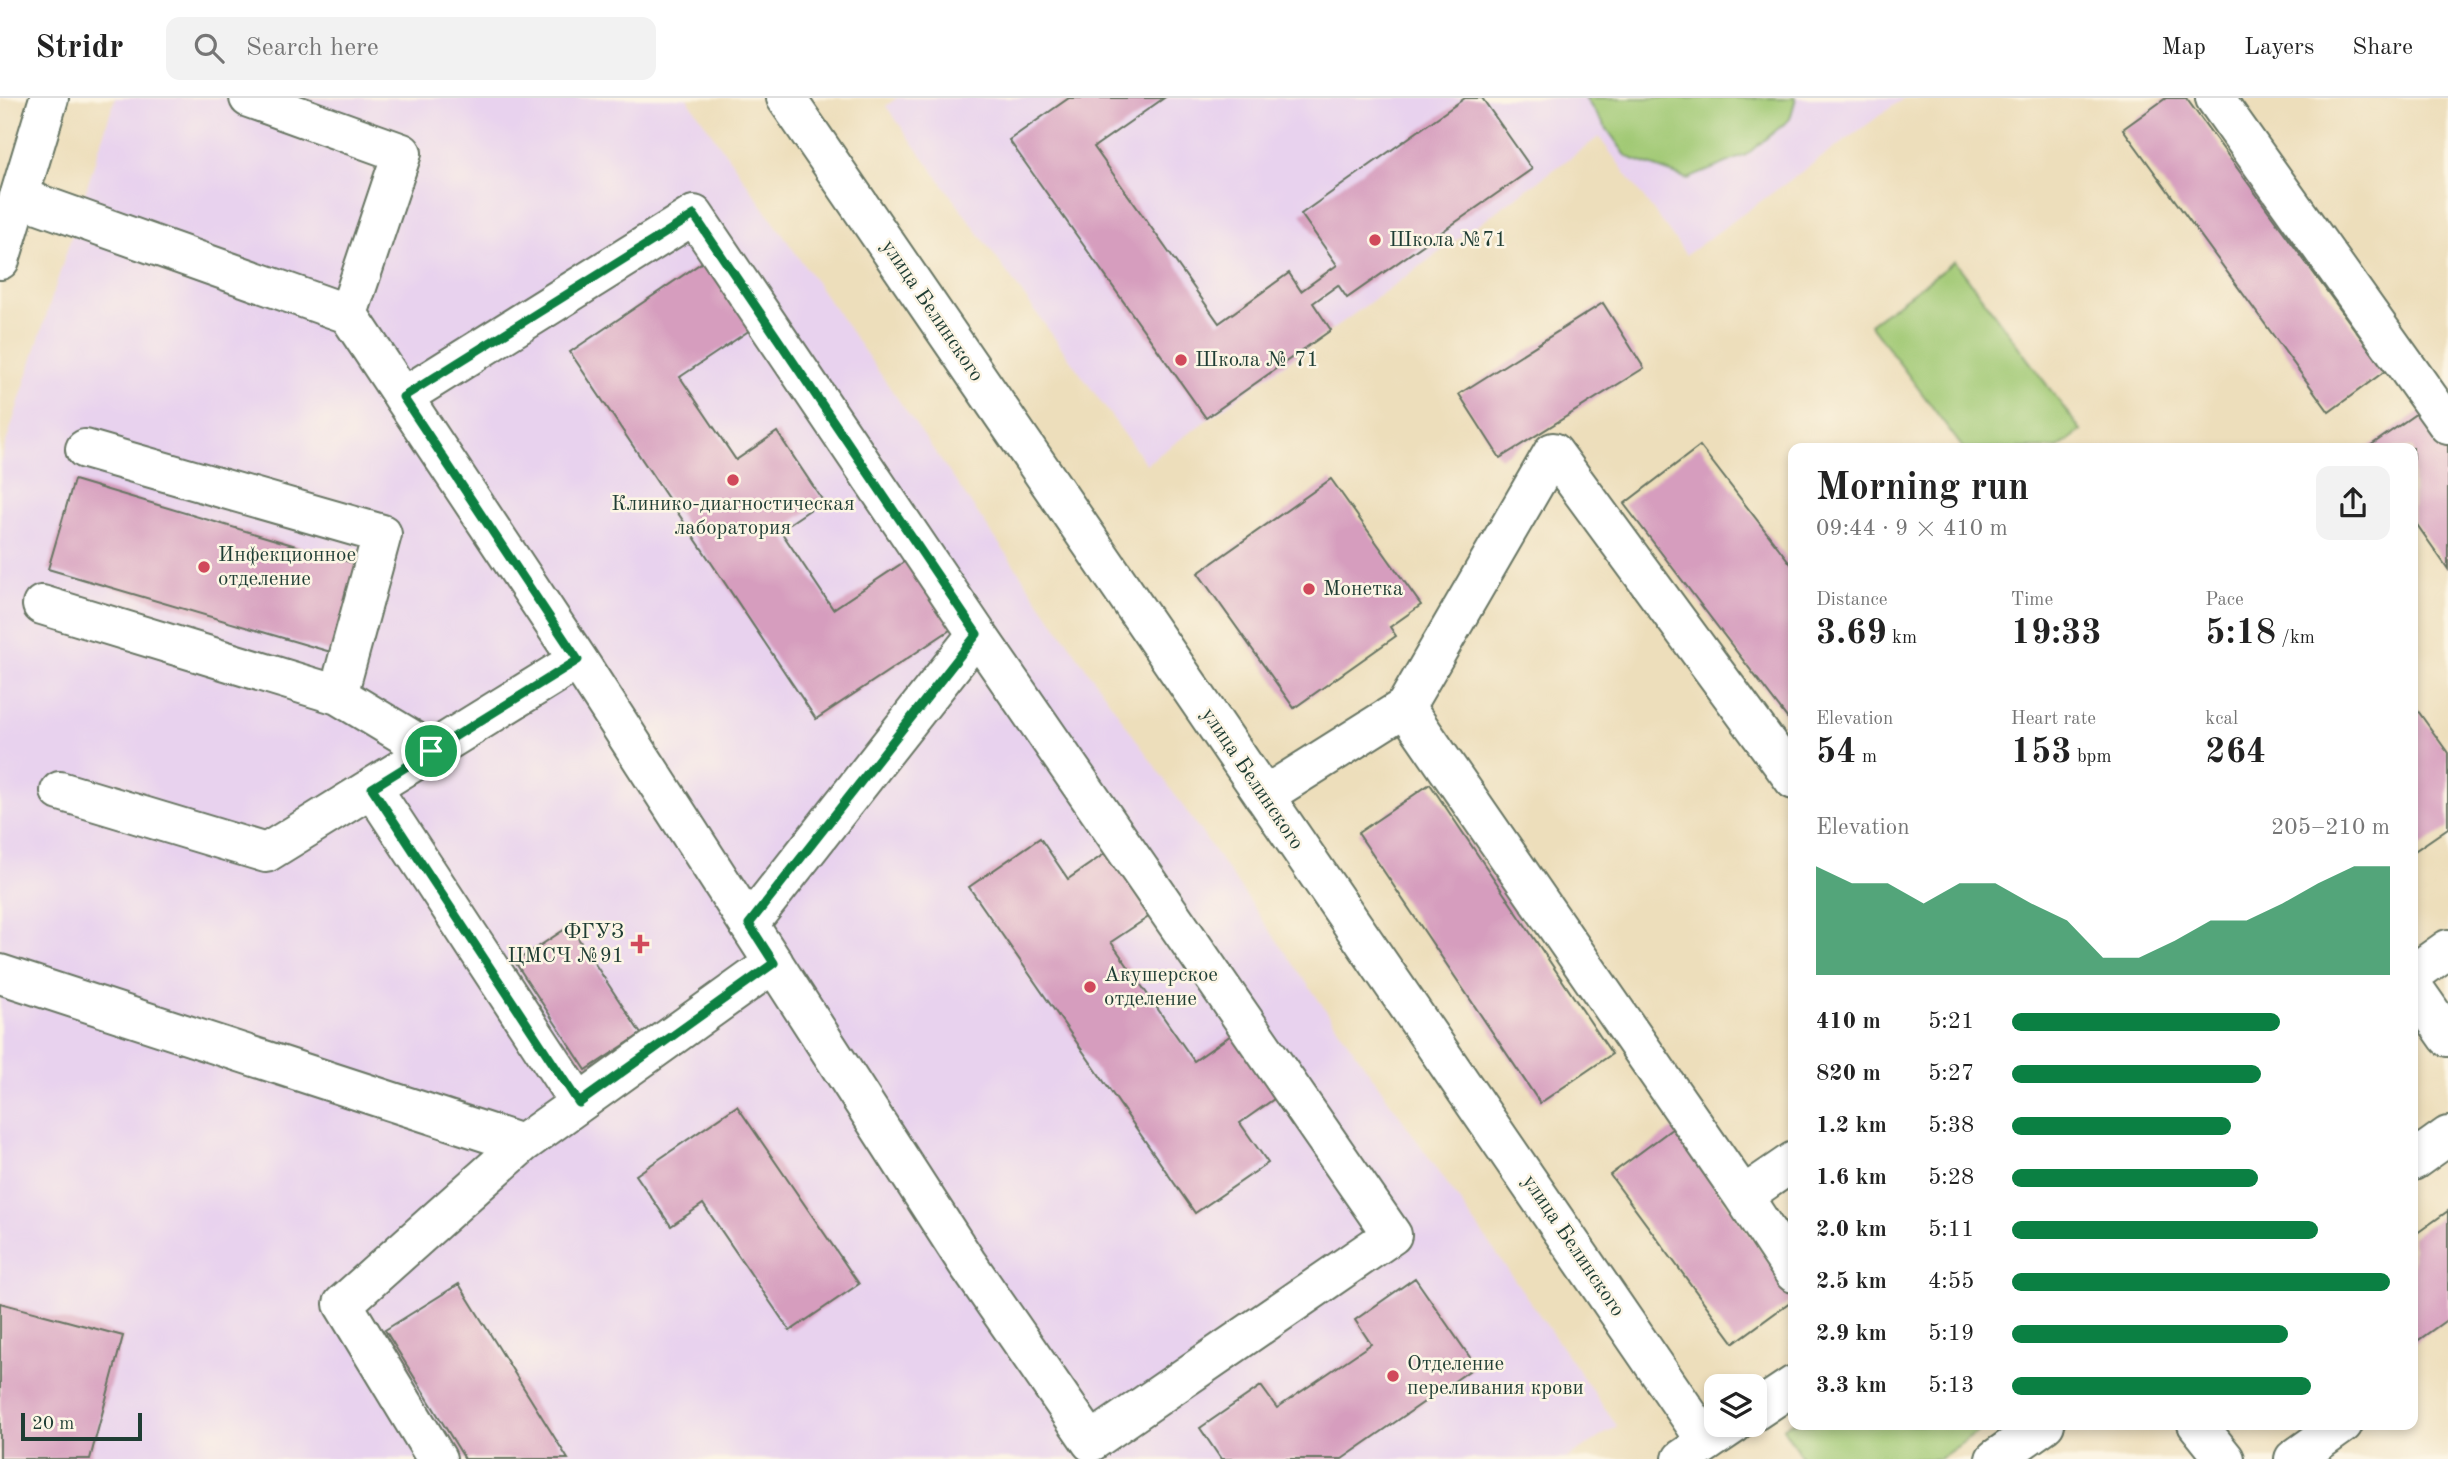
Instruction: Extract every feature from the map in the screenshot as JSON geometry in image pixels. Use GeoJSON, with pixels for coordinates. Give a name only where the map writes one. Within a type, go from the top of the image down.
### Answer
{"type":"FeatureCollection","features":[{"type":"Feature","properties":{"kind":"street"},"geometry":{"type":"LineString","coordinates":[[0,260],[49,98]]}},
{"type":"Feature","properties":{"kind":"street"},"geometry":{"type":"LineString","coordinates":[[249,98],[402,153],[348,314]]}},
{"type":"Feature","properties":{"kind":"street","name":"улица Белинского"},"geometry":{"type":"LineString","coordinates":[[786,98],[1710,1446]]}},
{"type":"Feature","properties":{"kind":"street"},"geometry":{"type":"LineString","coordinates":[[2215,98],[2448,425]]}},
{"type":"Feature","properties":{"kind":"street"},"geometry":{"type":"LineString","coordinates":[[19,197],[348,314],[403,397],[578,660],[967,1263],[1091,1442],[1392,1235],[977,634],[694,215],[403,397]]}},
{"type":"Feature","properties":{"kind":"street"},"geometry":{"type":"LineString","coordinates":[[85,449],[382,534],[338,695]]}},
{"type":"Feature","properties":{"kind":"street"},"geometry":{"type":"LineString","coordinates":[[1264,796],[1405,707],[1553,452],[1788,772]]}},
{"type":"Feature","properties":{"kind":"street"},"geometry":{"type":"LineString","coordinates":[[43,605],[338,695],[431,751]]}},
{"type":"Feature","properties":{"kind":"street"},"geometry":{"type":"LineString","coordinates":[[749,924],[977,634]]}},
{"type":"Feature","properties":{"kind":"street"},"geometry":{"type":"LineString","coordinates":[[60,791],[266,853],[578,660]]}},
{"type":"Feature","properties":{"kind":"street"},"geometry":{"type":"LineString","coordinates":[[1405,707],[1788,1264]]}},
{"type":"Feature","properties":{"kind":"street"},"geometry":{"type":"LineString","coordinates":[[372,788],[579,1103]]}},
{"type":"Feature","properties":{"kind":"street"},"geometry":{"type":"LineString","coordinates":[[2418,970],[2448,949]]}},
{"type":"Feature","properties":{"kind":"street"},"geometry":{"type":"LineString","coordinates":[[437,1459],[343,1304],[522,1144],[774,963]]}},
{"type":"Feature","properties":{"kind":"street"},"geometry":{"type":"LineString","coordinates":[[0,974],[522,1144]]}},
{"type":"Feature","properties":{"kind":"street"},"geometry":{"type":"LineString","coordinates":[[2418,993],[2448,1037]]}},
{"type":"Feature","properties":{"kind":"street"},"geometry":{"type":"LineString","coordinates":[[2418,1157],[2448,1136]]}},
{"type":"Feature","properties":{"kind":"street"},"geometry":{"type":"LineString","coordinates":[[1743,1196],[1788,1165]]}},
{"type":"Feature","properties":{"kind":"street"},"geometry":{"type":"LineString","coordinates":[[1767,1403],[1788,1389]]}},
{"type":"Feature","properties":{"kind":"street"},"geometry":{"type":"LineString","coordinates":[[1995,1459],[2036,1430]]}},
{"type":"Feature","properties":{"kind":"street"},"geometry":{"type":"LineString","coordinates":[[2202,1430],[2225,1459]]}},
{"type":"Feature","properties":{"kind":"street"},"geometry":{"type":"LineString","coordinates":[[2294,1459],[2335,1430]]}},
{"type":"Feature","properties":{"kind":"shaded area","name":"ФГУЗ ЦМСЧ №91"},"geometry":{"type":"Polygon","coordinates":[[[115,98],[687,98],[1617,1426],[1566,1459],[0,1459],[0,462],[115,98]]]}},
{"type":"Feature","properties":{"kind":"shaded area","name":"Школа № 71"},"geometry":{"type":"Polygon","coordinates":[[[897,98],[1904,98],[1686,255],[1599,137],[1146,464],[886,106],[897,98]]]}},
{"type":"Feature","properties":{"kind":"green space"},"geometry":{"type":"Polygon","coordinates":[[[1585,98],[1796,98],[1790,119],[1746,155],[1688,179],[1627,157],[1585,98]]]}},
{"type":"Feature","properties":{"kind":"green space"},"geometry":{"type":"Polygon","coordinates":[[[1955,261],[2081,431],[2065,443],[1959,443],[1870,324],[1955,261]]]}},
{"type":"Feature","properties":{"kind":"green space"},"geometry":{"type":"Polygon","coordinates":[[[1788,1425],[1788,1430],[1981,1430],[1939,1459],[1803,1459],[1783,1428],[1788,1425]]]}},
{"type":"Feature","properties":{"kind":"building","name":"Школа №71"},"geometry":{"type":"Polygon","coordinates":[[[1069,98],[1164,98],[1094,147],[1219,323],[1289,273],[1301,291],[1337,265],[1301,214],[1465,98],[1482,98],[1532,169],[1347,298],[1338,285],[1313,303],[1331,330],[1206,418],[1009,140],[1069,98]]]}},
{"type":"Feature","properties":{"kind":"building"},"geometry":{"type":"Polygon","coordinates":[[[2166,98],[2186,98],[2385,371],[2329,412],[2123,129],[2166,98]]]}},
{"type":"Feature","properties":{"kind":"building","name":"Клинико-диагностическая лаборатория"},"geometry":{"type":"Polygon","coordinates":[[[716,253],[762,322],[680,377],[736,460],[777,432],[823,501],[780,530],[833,609],[916,554],[962,622],[816,719],[570,352],[716,253]]]}},
{"type":"Feature","properties":{"kind":"building"},"geometry":{"type":"Polygon","coordinates":[[[1603,303],[1644,368],[1500,458],[1459,394],[1603,303]]]}},
{"type":"Feature","properties":{"kind":"building"},"geometry":{"type":"Polygon","coordinates":[[[2430,404],[2448,430],[2448,569],[2418,526],[2418,443],[2374,443],[2430,404]]]}},
{"type":"Feature","properties":{"kind":"building"},"geometry":{"type":"Polygon","coordinates":[[[1700,446],[1788,560],[1788,719],[1624,504],[1700,446]]]}},
{"type":"Feature","properties":{"kind":"building","name":"Монетка"},"geometry":{"type":"Polygon","coordinates":[[[1331,479],[1421,605],[1390,627],[1396,636],[1294,708],[1198,573],[1331,479]]]}},
{"type":"Feature","properties":{"kind":"building","name":"Инфекционное отделение"},"geometry":{"type":"Polygon","coordinates":[[[74,480],[360,565],[334,653],[48,569],[74,480]]]}},
{"type":"Feature","properties":{"kind":"building"},"geometry":{"type":"Polygon","coordinates":[[[2418,711],[2448,753],[2448,828],[2418,849],[2418,711]]]}},
{"type":"Feature","properties":{"kind":"building"},"geometry":{"type":"Polygon","coordinates":[[[1430,784],[1612,1054],[1540,1103],[1358,833],[1430,784]]]}},
{"type":"Feature","properties":{"kind":"building","name":"Акушерское отделение"},"geometry":{"type":"Polygon","coordinates":[[[1040,838],[1068,879],[1116,846],[1159,910],[1111,942],[1194,1061],[1237,1031],[1281,1094],[1240,1123],[1268,1163],[1195,1213],[969,887],[1040,838]]]}},
{"type":"Feature","properties":{"kind":"building"},"geometry":{"type":"Polygon","coordinates":[[[570,926],[641,1034],[586,1070],[515,962],[570,926]]]}},
{"type":"Feature","properties":{"kind":"building"},"geometry":{"type":"Polygon","coordinates":[[[737,1106],[859,1284],[790,1331],[703,1204],[671,1226],[636,1175],[737,1106]]]}},
{"type":"Feature","properties":{"kind":"building"},"geometry":{"type":"Polygon","coordinates":[[[1672,1129],[1788,1287],[1788,1303],[1734,1343],[1610,1175],[1672,1129]]]}},
{"type":"Feature","properties":{"kind":"building"},"geometry":{"type":"Polygon","coordinates":[[[2448,1211],[2448,1319],[2418,1340],[2418,1232],[2448,1211]]]}},
{"type":"Feature","properties":{"kind":"building","name":"Отделение переливания крови"},"geometry":{"type":"Polygon","coordinates":[[[1415,1278],[1476,1366],[1342,1459],[1221,1459],[1200,1428],[1261,1386],[1277,1408],[1371,1344],[1355,1320],[1415,1278]]]}},
{"type":"Feature","properties":{"kind":"building"},"geometry":{"type":"Polygon","coordinates":[[[459,1284],[568,1459],[465,1459],[385,1330],[459,1284]]]}},
{"type":"Feature","properties":{"kind":"building"},"geometry":{"type":"Polygon","coordinates":[[[0,1303],[123,1336],[90,1459],[0,1459],[0,1303]]]}},
{"type":"Feature","properties":{"kind":"place","name":"Школа №71"},"geometry":{"type":"Point","coordinates":[1375,240]}},
{"type":"Feature","properties":{"kind":"place","name":"Школа № 71"},"geometry":{"type":"Point","coordinates":[1181,360]}},
{"type":"Feature","properties":{"kind":"place","name":"Клинико-диагностическая лаборатория"},"geometry":{"type":"Point","coordinates":[733,480]}},
{"type":"Feature","properties":{"kind":"place","name":"Инфекционное отделение"},"geometry":{"type":"Point","coordinates":[204,567]}},
{"type":"Feature","properties":{"kind":"place","name":"Монетка"},"geometry":{"type":"Point","coordinates":[1309,589]}},
{"type":"Feature","properties":{"kind":"place","name":"ФГУЗ ЦМСЧ №91"},"geometry":{"type":"Point","coordinates":[640,944]}},
{"type":"Feature","properties":{"kind":"place","name":"Акушерское отделение"},"geometry":{"type":"Point","coordinates":[1090,987]}},
{"type":"Feature","properties":{"kind":"place","name":"Отделение переливания крови"},"geometry":{"type":"Point","coordinates":[1393,1376]}},
{"type":"Feature","properties":{"kind":"route"},"geometry":{"type":"LineString","coordinates":[[694,215],[977,634],[749,924],[774,963],[579,1103],[372,788],[431,751],[578,660],[403,397],[694,215]]}}]}
